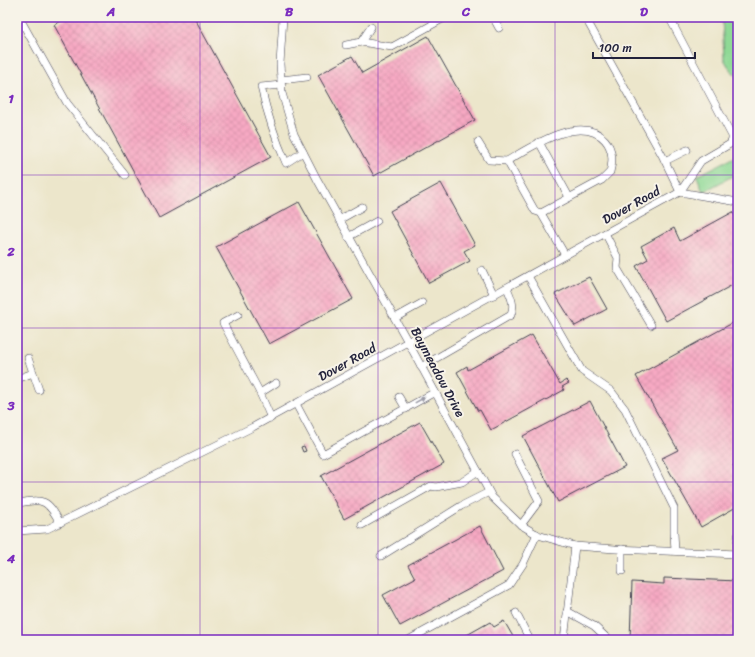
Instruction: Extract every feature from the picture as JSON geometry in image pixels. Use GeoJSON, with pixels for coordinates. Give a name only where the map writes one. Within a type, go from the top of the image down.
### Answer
{"type":"FeatureCollection","features":[{"type":"Feature","properties":{"kind":"street"},"geometry":{"type":"LineString","coordinates":[[20,17],[67,103],[125,175]]}},
{"type":"Feature","properties":{"kind":"street","name":"Baymeadow Drive"},"geometry":{"type":"LineString","coordinates":[[283,17],[280,64],[281,83],[282,93],[294,134],[348,237],[408,342],[492,496],[521,525],[537,534],[575,546],[737,554]]}},
{"type":"Feature","properties":{"kind":"street"},"geometry":{"type":"LineString","coordinates":[[346,45],[361,42],[392,47],[446,17]]}},
{"type":"Feature","properties":{"kind":"street"},"geometry":{"type":"LineString","coordinates":[[493,17],[499,28]]}},
{"type":"Feature","properties":{"kind":"street"},"geometry":{"type":"LineString","coordinates":[[585,17],[665,161],[680,192]]}},
{"type":"Feature","properties":{"kind":"street"},"geometry":{"type":"LineString","coordinates":[[669,17],[732,136],[730,144],[701,161],[680,192]]}},
{"type":"Feature","properties":{"kind":"street"},"geometry":{"type":"LineString","coordinates":[[361,42],[371,27]]}},
{"type":"Feature","properties":{"kind":"street"},"geometry":{"type":"LineString","coordinates":[[303,152],[286,163],[270,122],[261,87],[307,78]]}},
{"type":"Feature","properties":{"kind":"street"},"geometry":{"type":"LineString","coordinates":[[478,142],[489,160],[507,161],[539,142],[572,130],[588,130],[600,134],[607,143],[612,156],[612,166],[610,172],[602,180],[541,212],[535,211],[507,161]]}},
{"type":"Feature","properties":{"kind":"street"},"geometry":{"type":"LineString","coordinates":[[539,142],[570,197]]}},
{"type":"Feature","properties":{"kind":"street"},"geometry":{"type":"LineString","coordinates":[[665,161],[687,150]]}},
{"type":"Feature","properties":{"kind":"street"},"geometry":{"type":"LineString","coordinates":[[680,192],[738,202]]}},
{"type":"Feature","properties":{"kind":"street","name":"Dover Road"},"geometry":{"type":"LineString","coordinates":[[17,531],[47,529],[253,427],[680,192]]}},
{"type":"Feature","properties":{"kind":"street"},"geometry":{"type":"LineString","coordinates":[[340,220],[362,207]]}},
{"type":"Feature","properties":{"kind":"street"},"geometry":{"type":"LineString","coordinates":[[541,212],[565,255]]}},
{"type":"Feature","properties":{"kind":"street"},"geometry":{"type":"LineString","coordinates":[[348,237],[377,221]]}},
{"type":"Feature","properties":{"kind":"street"},"geometry":{"type":"LineString","coordinates":[[605,234],[618,258],[617,268],[651,325]]}},
{"type":"Feature","properties":{"kind":"street"},"geometry":{"type":"LineString","coordinates":[[482,270],[494,295]]}},
{"type":"Feature","properties":{"kind":"street"},"geometry":{"type":"LineString","coordinates":[[528,276],[582,371],[611,391],[625,409],[674,508],[675,551]]}},
{"type":"Feature","properties":{"kind":"street"},"geometry":{"type":"LineString","coordinates":[[421,367],[511,316],[513,309],[512,299],[507,288]]}},
{"type":"Feature","properties":{"kind":"street"},"geometry":{"type":"LineString","coordinates":[[394,318],[422,302]]}},
{"type":"Feature","properties":{"kind":"street"},"geometry":{"type":"LineString","coordinates":[[238,315],[223,323],[260,393],[270,418]]}},
{"type":"Feature","properties":{"kind":"street"},"geometry":{"type":"LineString","coordinates":[[28,358],[39,390]]}},
{"type":"Feature","properties":{"kind":"street"},"geometry":{"type":"LineString","coordinates":[[17,379],[33,373]]}},
{"type":"Feature","properties":{"kind":"street"},"geometry":{"type":"LineString","coordinates":[[260,393],[276,383]]}},
{"type":"Feature","properties":{"kind":"street"},"geometry":{"type":"LineString","coordinates":[[296,404],[323,454],[435,392]]}},
{"type":"Feature","properties":{"kind":"street"},"geometry":{"type":"LineString","coordinates":[[399,397],[406,409]]}},
{"type":"Feature","properties":{"kind":"street"},"geometry":{"type":"LineString","coordinates":[[516,454],[539,501],[521,525]]}},
{"type":"Feature","properties":{"kind":"street"},"geometry":{"type":"LineString","coordinates":[[362,525],[431,486],[436,487],[462,482],[478,471]]}},
{"type":"Feature","properties":{"kind":"street"},"geometry":{"type":"LineString","coordinates":[[381,556],[461,506],[489,492]]}},
{"type":"Feature","properties":{"kind":"street"},"geometry":{"type":"LineString","coordinates":[[17,503],[42,501],[48,504],[60,523]]}},
{"type":"Feature","properties":{"kind":"street"},"geometry":{"type":"LineString","coordinates":[[410,639],[509,585],[523,564],[537,534]]}},
{"type":"Feature","properties":{"kind":"street"},"geometry":{"type":"LineString","coordinates":[[737,554],[738,536]]}},
{"type":"Feature","properties":{"kind":"street"},"geometry":{"type":"LineString","coordinates":[[564,640],[575,546]]}},
{"type":"Feature","properties":{"kind":"street"},"geometry":{"type":"LineString","coordinates":[[622,549],[622,571]]}},
{"type":"Feature","properties":{"kind":"street"},"geometry":{"type":"LineString","coordinates":[[567,612],[594,626],[609,640]]}},
{"type":"Feature","properties":{"kind":"street"},"geometry":{"type":"LineString","coordinates":[[516,613],[530,640]]}},
{"type":"Feature","properties":{"kind":"green space"},"geometry":{"type":"Polygon","coordinates":[[[722,17],[738,17],[738,76],[731,71],[724,59],[722,17]]]}},
{"type":"Feature","properties":{"kind":"green space"},"geometry":{"type":"Polygon","coordinates":[[[738,155],[738,173],[703,192],[697,176],[738,155]]]}},
{"type":"Feature","properties":{"kind":"building"},"geometry":{"type":"Polygon","coordinates":[[[68,17],[194,17],[271,157],[159,218],[54,25],[68,17]]]}},
{"type":"Feature","properties":{"kind":"building"},"geometry":{"type":"Polygon","coordinates":[[[428,36],[475,120],[374,176],[318,75],[352,56],[362,73],[428,36]]]}},
{"type":"Feature","properties":{"kind":"building"},"geometry":{"type":"Polygon","coordinates":[[[441,183],[475,245],[464,251],[470,261],[429,283],[390,211],[441,183]]]}},
{"type":"Feature","properties":{"kind":"building"},"geometry":{"type":"Polygon","coordinates":[[[299,202],[353,299],[269,344],[216,247],[299,202]]]}},
{"type":"Feature","properties":{"kind":"building"},"geometry":{"type":"Polygon","coordinates":[[[733,212],[738,222],[738,282],[666,321],[636,266],[648,259],[641,246],[674,228],[680,241],[733,212]]]}},
{"type":"Feature","properties":{"kind":"building"},"geometry":{"type":"Polygon","coordinates":[[[589,277],[607,309],[575,326],[555,294],[589,277]]]}},
{"type":"Feature","properties":{"kind":"building"},"geometry":{"type":"Polygon","coordinates":[[[738,320],[738,463],[733,465],[738,473],[738,506],[701,527],[662,458],[678,450],[636,376],[738,320]]]}},
{"type":"Feature","properties":{"kind":"building"},"geometry":{"type":"Polygon","coordinates":[[[532,335],[560,384],[566,380],[569,383],[562,387],[564,390],[491,430],[480,410],[478,411],[457,372],[467,366],[468,370],[532,335]]]}},
{"type":"Feature","properties":{"kind":"building"},"geometry":{"type":"Polygon","coordinates":[[[590,401],[625,467],[558,502],[523,436],[590,401]]]}},
{"type":"Feature","properties":{"kind":"building"},"geometry":{"type":"Polygon","coordinates":[[[420,422],[444,464],[344,519],[321,476],[420,422]]]}},
{"type":"Feature","properties":{"kind":"building"},"geometry":{"type":"Polygon","coordinates":[[[304,446],[306,451],[303,452],[301,447],[304,446]]]}},
{"type":"Feature","properties":{"kind":"building"},"geometry":{"type":"Polygon","coordinates":[[[480,526],[503,571],[400,626],[383,595],[415,578],[408,565],[480,526]]]}},
{"type":"Feature","properties":{"kind":"building"},"geometry":{"type":"Polygon","coordinates":[[[664,578],[738,581],[738,640],[630,640],[632,582],[664,584],[664,578]]]}},
{"type":"Feature","properties":{"kind":"building"},"geometry":{"type":"Polygon","coordinates":[[[504,621],[515,640],[458,640],[490,622],[494,627],[504,621]]]}}]}
